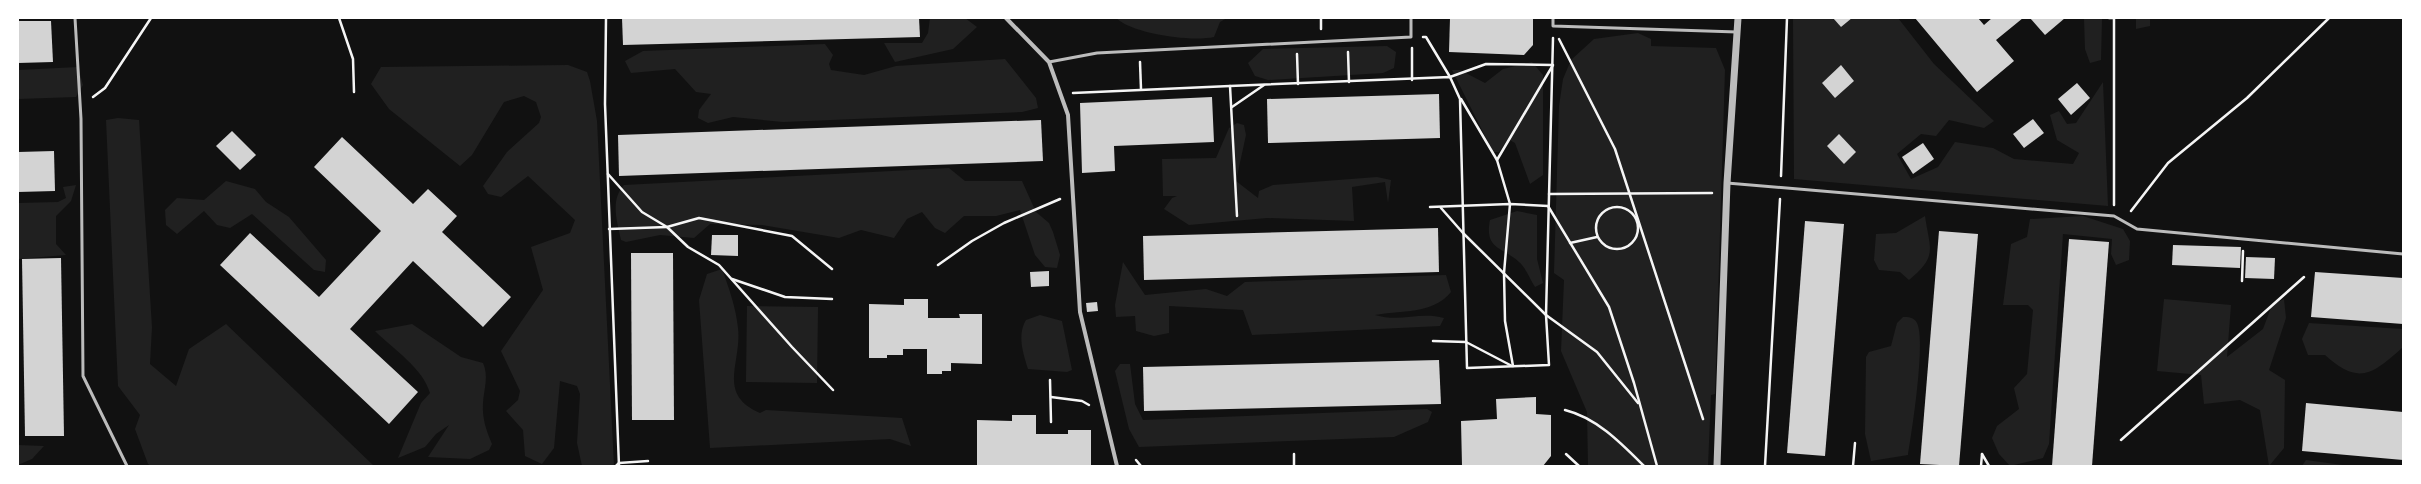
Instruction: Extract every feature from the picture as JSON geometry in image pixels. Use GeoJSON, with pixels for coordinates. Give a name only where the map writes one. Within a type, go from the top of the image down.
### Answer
{"type":"FeatureCollection","features":[{"type":"Feature","properties":{"kind":"street"},"geometry":{"type":"LineString","coordinates":[[1006,18],[1049,62],[1068,115],[1080,312],[1117,466]]}},
{"type":"Feature","properties":{"kind":"street"},"geometry":{"type":"LineString","coordinates":[[1717,466],[1727,183],[1738,18]]}},
{"type":"Feature","properties":{"kind":"lane"},"geometry":{"type":"LineString","coordinates":[[75,18],[80,106],[83,376],[127,466]]}},
{"type":"Feature","properties":{"kind":"lane"},"geometry":{"type":"LineString","coordinates":[[1049,62],[1097,54],[1140,51],[1411,37],[1411,18]]}},
{"type":"Feature","properties":{"kind":"lane"},"geometry":{"type":"LineString","coordinates":[[1553,18],[1553,26],[1737,32]]}},
{"type":"Feature","properties":{"kind":"lane"},"geometry":{"type":"LineString","coordinates":[[1727,183],[1781,189],[2114,216],[2137,229],[2403,254]]}},
{"type":"Feature","properties":{"kind":"path"},"geometry":{"type":"LineString","coordinates":[[80,106],[105,88],[151,18]]}},
{"type":"Feature","properties":{"kind":"path"},"geometry":{"type":"LineString","coordinates":[[339,18],[353,59],[354,92]]}},
{"type":"Feature","properties":{"kind":"path"},"geometry":{"type":"LineString","coordinates":[[606,18],[605,104],[607,174],[619,464]]}},
{"type":"Feature","properties":{"kind":"path"},"geometry":{"type":"LineString","coordinates":[[1765,466],[1781,189],[1787,18]]}},
{"type":"Feature","properties":{"kind":"path"},"geometry":{"type":"LineString","coordinates":[[2109,18],[2114,18],[2114,216],[2132,211],[2168,163],[2247,98],[2329,18]]}},
{"type":"Feature","properties":{"kind":"path"},"geometry":{"type":"LineString","coordinates":[[1460,99],[1464,206],[1463,233],[1467,368],[1549,365],[1546,315],[1553,26]]}},
{"type":"Feature","properties":{"kind":"path"},"geometry":{"type":"LineString","coordinates":[[1553,26],[1615,149],[1705,425]]}},
{"type":"Feature","properties":{"kind":"path"},"geometry":{"type":"LineString","coordinates":[[1411,37],[1412,80]]}},
{"type":"Feature","properties":{"kind":"path"},"geometry":{"type":"LineString","coordinates":[[1426,37],[1450,77],[1460,99],[1497,160],[1510,204],[1504,273],[1505,321],[1513,366]]}},
{"type":"Feature","properties":{"kind":"path"},"geometry":{"type":"LineString","coordinates":[[1347,40],[1349,82]]}},
{"type":"Feature","properties":{"kind":"path"},"geometry":{"type":"LineString","coordinates":[[1297,43],[1298,84]]}},
{"type":"Feature","properties":{"kind":"path"},"geometry":{"type":"LineString","coordinates":[[1140,51],[1141,89]]}},
{"type":"Feature","properties":{"kind":"path"},"geometry":{"type":"LineString","coordinates":[[1060,94],[1265,84],[1412,80],[1450,77],[1486,64],[1552,65]]}},
{"type":"Feature","properties":{"kind":"path"},"geometry":{"type":"LineString","coordinates":[[1497,160],[1552,65]]}},
{"type":"Feature","properties":{"kind":"path"},"geometry":{"type":"LineString","coordinates":[[1232,108],[1265,84]]}},
{"type":"Feature","properties":{"kind":"path"},"geometry":{"type":"LineString","coordinates":[[1230,86],[1237,216]]}},
{"type":"Feature","properties":{"kind":"path"},"geometry":{"type":"LineString","coordinates":[[607,174],[642,212],[667,227],[688,247],[719,264],[833,390]]}},
{"type":"Feature","properties":{"kind":"path"},"geometry":{"type":"LineString","coordinates":[[1549,194],[1630,195],[1727,193]]}},
{"type":"Feature","properties":{"kind":"path"},"geometry":{"type":"LineString","coordinates":[[938,265],[972,241],[1004,223],[1073,194]]}},
{"type":"Feature","properties":{"kind":"path"},"geometry":{"type":"LineString","coordinates":[[1430,207],[1510,204],[1548,206]]}},
{"type":"Feature","properties":{"kind":"path"},"geometry":{"type":"LineString","coordinates":[[1548,206],[1609,307],[1640,405],[1657,466]]}},
{"type":"Feature","properties":{"kind":"path"},"geometry":{"type":"LineString","coordinates":[[1441,207],[1463,233],[1546,315],[1597,352],[1640,405]]}},
{"type":"Feature","properties":{"kind":"path"},"geometry":{"type":"LineString","coordinates":[[1619,207],[1628,210],[1639,223],[1634,241],[1622,249],[1608,248],[1598,237],[1596,228],[1598,219],[1603,212],[1610,208],[1619,207]]}},
{"type":"Feature","properties":{"kind":"path"},"geometry":{"type":"LineString","coordinates":[[609,229],[667,227],[698,218],[792,236],[832,269]]}},
{"type":"Feature","properties":{"kind":"path"},"geometry":{"type":"LineString","coordinates":[[1570,243],[1598,237]]}},
{"type":"Feature","properties":{"kind":"path"},"geometry":{"type":"LineString","coordinates":[[2242,280],[2244,238]]}},
{"type":"Feature","properties":{"kind":"path"},"geometry":{"type":"LineString","coordinates":[[2121,440],[2304,277]]}},
{"type":"Feature","properties":{"kind":"path"},"geometry":{"type":"LineString","coordinates":[[732,279],[785,297],[832,299]]}},
{"type":"Feature","properties":{"kind":"path"},"geometry":{"type":"LineString","coordinates":[[1433,341],[1466,342],[1513,366]]}},
{"type":"Feature","properties":{"kind":"path"},"geometry":{"type":"LineString","coordinates":[[1050,380],[1051,422]]}},
{"type":"Feature","properties":{"kind":"path"},"geometry":{"type":"LineString","coordinates":[[1051,397],[1082,401],[1104,412]]}},
{"type":"Feature","properties":{"kind":"path"},"geometry":{"type":"LineString","coordinates":[[1565,410],[1582,414],[1615,438],[1644,466]]}},
{"type":"Feature","properties":{"kind":"path"},"geometry":{"type":"LineString","coordinates":[[1853,466],[1855,443]]}},
{"type":"Feature","properties":{"kind":"path"},"geometry":{"type":"LineString","coordinates":[[1294,454],[1294,466]]}},
{"type":"Feature","properties":{"kind":"path"},"geometry":{"type":"LineString","coordinates":[[1566,454],[1579,466]]}},
{"type":"Feature","properties":{"kind":"path"},"geometry":{"type":"LineString","coordinates":[[1981,466],[1982,454],[1989,466]]}},
{"type":"Feature","properties":{"kind":"path"},"geometry":{"type":"LineString","coordinates":[[1136,460],[1141,466]]}},
{"type":"Feature","properties":{"kind":"path"},"geometry":{"type":"LineString","coordinates":[[616,466],[619,464],[648,461]]}},
{"type":"Feature","properties":{"kind":"shaded area"},"geometry":{"type":"Polygon","coordinates":[[[930,18],[965,18],[977,27],[953,49],[895,62],[884,43],[922,43],[928,33],[930,18]]]}},
{"type":"Feature","properties":{"kind":"shaded area"},"geometry":{"type":"Polygon","coordinates":[[[1116,18],[1227,18],[1220,22],[1214,37],[1191,38],[1148,32],[1124,24],[1116,18]]]}},
{"type":"Feature","properties":{"kind":"shaded area"},"geometry":{"type":"Polygon","coordinates":[[[1793,18],[1833,18],[1841,27],[1852,18],[1898,18],[1934,64],[1994,121],[1984,128],[1949,120],[1936,136],[1921,134],[1897,154],[1911,179],[1938,167],[1955,142],[1993,148],[2014,159],[2073,164],[2079,153],[2057,140],[2050,115],[2059,111],[2067,124],[2076,123],[2103,82],[2108,206],[1794,179],[1793,18]],[[1841,66],[1822,83],[1835,97],[1854,81],[1841,66]],[[1839,135],[1827,146],[1844,163],[1856,152],[1839,135]]]}},
{"type":"Feature","properties":{"kind":"shaded area"},"geometry":{"type":"Polygon","coordinates":[[[2084,18],[2102,18],[2101,60],[2090,63],[2085,49],[2084,18]]]}},
{"type":"Feature","properties":{"kind":"shaded area"},"geometry":{"type":"Polygon","coordinates":[[[2136,18],[2150,18],[2150,26],[2136,29],[2136,18]]]}},
{"type":"Feature","properties":{"kind":"shaded area"},"geometry":{"type":"Polygon","coordinates":[[[1638,33],[1651,39],[1651,46],[1716,48],[1725,70],[1715,394],[1711,395],[1708,466],[1588,466],[1587,412],[1561,351],[1564,280],[1554,273],[1559,106],[1563,79],[1571,60],[1594,39],[1638,33]]]}},
{"type":"Feature","properties":{"kind":"shaded area"},"geometry":{"type":"Polygon","coordinates":[[[825,44],[833,55],[829,64],[831,70],[864,75],[896,66],[1005,59],[1036,98],[1038,108],[1022,112],[783,122],[733,117],[708,123],[698,118],[699,110],[711,94],[696,92],[675,69],[631,73],[625,61],[643,51],[825,44]]]}},
{"type":"Feature","properties":{"kind":"shaded area"},"geometry":{"type":"Polygon","coordinates":[[[1387,46],[1396,52],[1394,68],[1383,73],[1268,80],[1255,76],[1248,63],[1263,49],[1387,46]]]}},
{"type":"Feature","properties":{"kind":"shaded area"},"geometry":{"type":"Polygon","coordinates":[[[1532,62],[1543,75],[1543,175],[1530,184],[1515,143],[1508,139],[1499,152],[1493,152],[1452,70],[1460,70],[1485,83],[1503,69],[1532,62]]]}},
{"type":"Feature","properties":{"kind":"shaded area"},"geometry":{"type":"Polygon","coordinates":[[[568,65],[587,72],[597,121],[614,466],[582,466],[577,443],[580,394],[577,386],[560,381],[554,448],[542,464],[525,456],[523,430],[506,411],[518,400],[520,391],[501,351],[543,290],[531,247],[570,233],[575,220],[528,176],[501,197],[488,194],[483,186],[507,152],[539,123],[541,117],[536,102],[524,96],[504,102],[472,155],[460,166],[389,109],[371,84],[381,67],[568,65]]]}},
{"type":"Feature","properties":{"kind":"shaded area"},"geometry":{"type":"Polygon","coordinates":[[[78,67],[83,85],[76,97],[18,99],[18,70],[78,67]]]}},
{"type":"Feature","properties":{"kind":"shaded area"},"geometry":{"type":"Polygon","coordinates":[[[118,118],[139,120],[152,327],[150,364],[176,386],[189,349],[226,324],[374,466],[151,466],[148,464],[135,429],[140,415],[118,386],[106,120],[118,118]]]}},
{"type":"Feature","properties":{"kind":"shaded area"},"geometry":{"type":"Polygon","coordinates":[[[1237,123],[1244,125],[1246,135],[1236,181],[1258,198],[1259,191],[1273,185],[1377,177],[1391,180],[1388,203],[1385,182],[1352,187],[1354,221],[1267,218],[1189,225],[1164,209],[1172,198],[1177,196],[1163,196],[1162,159],[1216,158],[1229,128],[1237,123]]]}},
{"type":"Feature","properties":{"kind":"shaded area"},"geometry":{"type":"Polygon","coordinates":[[[949,168],[965,181],[1022,181],[1036,212],[1049,223],[1053,232],[1060,255],[1057,268],[1045,267],[1035,255],[1020,210],[996,216],[964,216],[945,233],[935,228],[922,212],[907,219],[894,238],[861,230],[839,238],[762,225],[710,224],[694,238],[660,235],[626,242],[621,240],[616,218],[617,197],[624,185],[949,168]]]}},
{"type":"Feature","properties":{"kind":"shaded area"},"geometry":{"type":"Polygon","coordinates":[[[226,181],[255,189],[266,202],[289,217],[326,260],[325,272],[314,270],[252,214],[230,228],[217,225],[204,211],[177,234],[166,225],[165,210],[177,198],[204,200],[226,181]]]}},
{"type":"Feature","properties":{"kind":"shaded area"},"geometry":{"type":"Polygon","coordinates":[[[76,185],[71,201],[56,216],[56,244],[66,255],[18,259],[18,203],[58,202],[66,198],[63,187],[76,185]]]}},
{"type":"Feature","properties":{"kind":"shaded area"},"geometry":{"type":"Polygon","coordinates":[[[1517,211],[1537,215],[1537,259],[1543,283],[1535,287],[1521,264],[1513,257],[1496,247],[1492,243],[1490,237],[1490,220],[1517,211]]]}},
{"type":"Feature","properties":{"kind":"shaded area"},"geometry":{"type":"Polygon","coordinates":[[[1925,216],[1930,252],[1924,265],[1909,280],[1900,272],[1879,270],[1874,260],[1876,234],[1896,233],[1925,216]]]}},
{"type":"Feature","properties":{"kind":"shaded area"},"geometry":{"type":"Polygon","coordinates":[[[2083,216],[2123,229],[2130,241],[2129,260],[2116,265],[2111,254],[2112,239],[2063,234],[2049,444],[2043,458],[2010,466],[1999,454],[1992,438],[1997,426],[2019,409],[2014,388],[2027,374],[2033,310],[2028,305],[2003,305],[2011,244],[2027,237],[2030,219],[2083,216]]]}},
{"type":"Feature","properties":{"kind":"shaded area"},"geometry":{"type":"Polygon","coordinates":[[[1123,262],[1145,295],[1206,289],[1227,296],[1245,282],[1446,275],[1451,292],[1435,305],[1416,310],[1375,315],[1393,318],[1435,316],[1444,318],[1440,326],[1252,335],[1243,310],[1169,306],[1169,333],[1154,336],[1136,331],[1135,316],[1116,317],[1115,305],[1123,262]]]}},
{"type":"Feature","properties":{"kind":"shaded area"},"geometry":{"type":"Polygon","coordinates":[[[722,269],[730,291],[738,328],[734,376],[735,387],[739,397],[747,405],[760,413],[766,410],[902,418],[911,446],[890,439],[710,448],[699,300],[707,274],[722,269]]]}},
{"type":"Feature","properties":{"kind":"shaded area"},"geometry":{"type":"Polygon","coordinates":[[[2164,299],[2231,305],[2227,357],[2263,329],[2272,305],[2284,299],[2286,318],[2269,370],[2285,380],[2284,448],[2269,466],[2260,410],[2240,400],[2204,404],[2201,375],[2157,371],[2164,299]]]}},
{"type":"Feature","properties":{"kind":"shaded area"},"geometry":{"type":"Polygon","coordinates":[[[747,306],[818,307],[817,383],[746,382],[747,306]]]}},
{"type":"Feature","properties":{"kind":"shaded area"},"geometry":{"type":"Polygon","coordinates":[[[1040,315],[1062,321],[1072,370],[1067,372],[1028,369],[1024,357],[1021,338],[1023,326],[1026,320],[1040,315]]]}},
{"type":"Feature","properties":{"kind":"shaded area"},"geometry":{"type":"Polygon","coordinates":[[[1903,317],[1913,318],[1916,321],[1919,333],[1920,348],[1917,387],[1908,455],[1871,461],[1865,434],[1866,357],[1869,352],[1891,346],[1897,323],[1903,317]]]}},
{"type":"Feature","properties":{"kind":"shaded area"},"geometry":{"type":"Polygon","coordinates":[[[2309,323],[2403,329],[2403,347],[2374,370],[2366,373],[2347,371],[2325,355],[2308,355],[2302,339],[2309,323]]]}},
{"type":"Feature","properties":{"kind":"shaded area"},"geometry":{"type":"Polygon","coordinates":[[[412,324],[461,357],[483,363],[486,378],[483,414],[486,429],[492,444],[489,450],[470,459],[428,457],[449,425],[436,434],[425,447],[398,458],[421,403],[430,393],[421,375],[407,359],[375,331],[412,324]]]}},
{"type":"Feature","properties":{"kind":"shaded area"},"geometry":{"type":"Polygon","coordinates":[[[1120,364],[1130,364],[1135,404],[1143,420],[1427,409],[1432,412],[1428,422],[1394,437],[1139,447],[1129,429],[1115,371],[1120,364]]]}},
{"type":"Feature","properties":{"kind":"shaded area"},"geometry":{"type":"Polygon","coordinates":[[[18,445],[44,446],[32,459],[18,465],[18,445]]]}},
{"type":"Feature","properties":{"kind":"shaded area"},"geometry":{"type":"Polygon","coordinates":[[[2306,460],[2350,466],[2302,466],[2306,460]]]}},
{"type":"Feature","properties":{"kind":"building"},"geometry":{"type":"Polygon","coordinates":[[[622,18],[919,18],[920,37],[623,45],[622,18]]]}},
{"type":"Feature","properties":{"kind":"building"},"geometry":{"type":"Polygon","coordinates":[[[1450,18],[1533,18],[1533,45],[1524,55],[1449,52],[1450,18]]]}},
{"type":"Feature","properties":{"kind":"building"},"geometry":{"type":"Polygon","coordinates":[[[1833,18],[1852,18],[1841,27],[1833,18]]]}},
{"type":"Feature","properties":{"kind":"building"},"geometry":{"type":"Polygon","coordinates":[[[1915,18],[1978,18],[1984,25],[1992,18],[2023,18],[1996,40],[2014,61],[1977,92],[1915,18]]]}},
{"type":"Feature","properties":{"kind":"building"},"geometry":{"type":"Polygon","coordinates":[[[2030,18],[2065,18],[2045,35],[2030,18]]]}},
{"type":"Feature","properties":{"kind":"building"},"geometry":{"type":"Polygon","coordinates":[[[18,21],[51,21],[53,62],[18,63],[18,21]]]}},
{"type":"Feature","properties":{"kind":"building"},"geometry":{"type":"Polygon","coordinates":[[[1841,65],[1854,81],[1835,98],[1822,83],[1841,65]]]}},
{"type":"Feature","properties":{"kind":"building"},"geometry":{"type":"Polygon","coordinates":[[[2077,83],[2090,98],[2071,115],[2058,99],[2077,83]]]}},
{"type":"Feature","properties":{"kind":"building"},"geometry":{"type":"Polygon","coordinates":[[[1439,94],[1440,138],[1268,143],[1267,99],[1439,94]]]}},
{"type":"Feature","properties":{"kind":"building"},"geometry":{"type":"Polygon","coordinates":[[[1212,97],[1214,142],[1114,146],[1115,171],[1082,173],[1080,103],[1212,97]]]}},
{"type":"Feature","properties":{"kind":"building"},"geometry":{"type":"Polygon","coordinates":[[[2033,119],[2044,133],[2024,148],[2013,134],[2033,119]]]}},
{"type":"Feature","properties":{"kind":"building"},"geometry":{"type":"Polygon","coordinates":[[[1041,120],[1043,161],[619,176],[618,135],[1041,120]]]}},
{"type":"Feature","properties":{"kind":"building"},"geometry":{"type":"Polygon","coordinates":[[[232,131],[256,155],[240,170],[216,146],[232,131]]]}},
{"type":"Feature","properties":{"kind":"building"},"geometry":{"type":"Polygon","coordinates":[[[1839,134],[1856,152],[1844,164],[1827,146],[1839,134]]]}},
{"type":"Feature","properties":{"kind":"building"},"geometry":{"type":"Polygon","coordinates":[[[342,137],[413,204],[428,189],[457,216],[442,232],[511,297],[483,327],[413,261],[350,329],[418,392],[389,424],[220,265],[250,233],[319,297],[381,231],[314,167],[342,137]]]}},
{"type":"Feature","properties":{"kind":"building"},"geometry":{"type":"Polygon","coordinates":[[[1923,143],[1934,159],[1913,174],[1902,157],[1923,143]]]}},
{"type":"Feature","properties":{"kind":"building"},"geometry":{"type":"Polygon","coordinates":[[[54,151],[55,191],[18,192],[18,152],[54,151]]]}},
{"type":"Feature","properties":{"kind":"building"},"geometry":{"type":"Polygon","coordinates":[[[1805,221],[1844,224],[1825,456],[1787,453],[1805,221]]]}},
{"type":"Feature","properties":{"kind":"building"},"geometry":{"type":"Polygon","coordinates":[[[1438,228],[1439,272],[1144,280],[1143,236],[1438,228]]]}},
{"type":"Feature","properties":{"kind":"building"},"geometry":{"type":"Polygon","coordinates":[[[1939,231],[1978,234],[1959,466],[1920,464],[1939,231]]]}},
{"type":"Feature","properties":{"kind":"building"},"geometry":{"type":"Polygon","coordinates":[[[712,235],[738,235],[738,256],[711,255],[712,235]]]}},
{"type":"Feature","properties":{"kind":"building"},"geometry":{"type":"Polygon","coordinates":[[[2069,239],[2109,242],[2092,466],[2052,466],[2069,239]]]}},
{"type":"Feature","properties":{"kind":"building"},"geometry":{"type":"Polygon","coordinates":[[[2173,245],[2241,247],[2240,268],[2172,265],[2173,245]]]}},
{"type":"Feature","properties":{"kind":"building"},"geometry":{"type":"Polygon","coordinates":[[[631,253],[673,253],[674,420],[632,420],[631,253]]]}},
{"type":"Feature","properties":{"kind":"building"},"geometry":{"type":"Polygon","coordinates":[[[2246,257],[2275,258],[2274,279],[2245,278],[2246,257]]]}},
{"type":"Feature","properties":{"kind":"building"},"geometry":{"type":"Polygon","coordinates":[[[61,258],[64,436],[25,436],[22,259],[61,258]]]}},
{"type":"Feature","properties":{"kind":"building"},"geometry":{"type":"Polygon","coordinates":[[[1049,271],[1049,286],[1031,287],[1030,272],[1049,271]]]}},
{"type":"Feature","properties":{"kind":"building"},"geometry":{"type":"Polygon","coordinates":[[[2315,272],[2403,278],[2403,324],[2311,317],[2315,272]]]}},
{"type":"Feature","properties":{"kind":"building"},"geometry":{"type":"Polygon","coordinates":[[[904,299],[928,299],[928,318],[960,318],[959,314],[982,314],[982,364],[951,363],[951,371],[942,371],[942,374],[927,374],[927,349],[903,349],[903,355],[887,355],[887,358],[869,358],[869,304],[904,305],[904,299]]]}},
{"type":"Feature","properties":{"kind":"building"},"geometry":{"type":"Polygon","coordinates":[[[1097,302],[1098,311],[1087,312],[1086,303],[1097,302]]]}},
{"type":"Feature","properties":{"kind":"building"},"geometry":{"type":"Polygon","coordinates":[[[1439,360],[1441,404],[1144,411],[1143,367],[1439,360]]]}},
{"type":"Feature","properties":{"kind":"building"},"geometry":{"type":"Polygon","coordinates":[[[1536,397],[1536,414],[1551,415],[1551,456],[1543,466],[1462,466],[1461,421],[1497,419],[1496,399],[1536,397]]]}},
{"type":"Feature","properties":{"kind":"building"},"geometry":{"type":"Polygon","coordinates":[[[2306,403],[2403,412],[2403,460],[2302,451],[2306,403]]]}},
{"type":"Feature","properties":{"kind":"building"},"geometry":{"type":"Polygon","coordinates":[[[1012,415],[1036,415],[1036,434],[1068,434],[1068,430],[1091,430],[1091,466],[977,466],[977,420],[1012,421],[1012,415]]]}}]}
